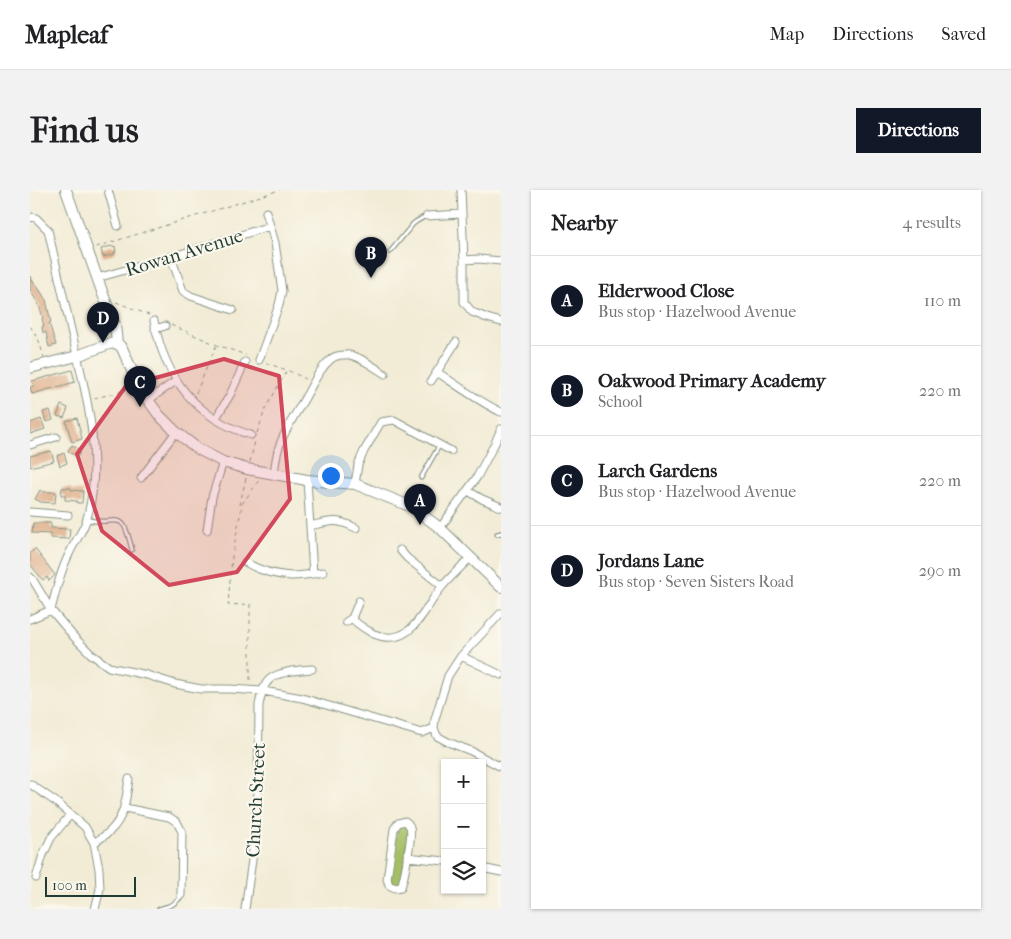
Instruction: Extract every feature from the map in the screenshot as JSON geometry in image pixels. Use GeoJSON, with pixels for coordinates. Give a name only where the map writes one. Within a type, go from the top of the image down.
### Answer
{"type":"FeatureCollection","features":[{"type":"Feature","properties":{"kind":"street"},"geometry":{"type":"LineString","coordinates":[[66,190],[115,325],[117,343],[122,348],[137,382],[148,400],[159,415],[176,432],[198,449],[222,462],[307,480],[355,484],[412,507],[440,528],[501,587]]}},
{"type":"Feature","properties":{"kind":"street"},"geometry":{"type":"LineString","coordinates":[[108,190],[118,226]]}},
{"type":"Feature","properties":{"kind":"street"},"geometry":{"type":"LineString","coordinates":[[461,190],[464,302],[472,312],[501,322]]}},
{"type":"Feature","properties":{"kind":"street"},"geometry":{"type":"LineString","coordinates":[[259,360],[279,305],[282,291],[275,243],[266,212]]}},
{"type":"Feature","properties":{"kind":"street"},"geometry":{"type":"LineString","coordinates":[[426,216],[462,214]]}},
{"type":"Feature","properties":{"kind":"street"},"geometry":{"type":"LineString","coordinates":[[30,217],[36,218],[48,230],[86,400],[91,428],[94,467],[87,520],[69,554],[57,585],[51,610]]}},
{"type":"Feature","properties":{"kind":"street","name":"Rowan Avenue"},"geometry":{"type":"LineString","coordinates":[[97,278],[270,226]]}},
{"type":"Feature","properties":{"kind":"street"},"geometry":{"type":"LineString","coordinates":[[171,257],[184,291],[191,296],[233,310]]}},
{"type":"Feature","properties":{"kind":"street"},"geometry":{"type":"LineString","coordinates":[[464,260],[480,258],[501,261]]}},
{"type":"Feature","properties":{"kind":"street"},"geometry":{"type":"LineString","coordinates":[[154,319],[162,350],[176,381],[192,400],[203,410],[226,425],[251,434]]}},
{"type":"Feature","properties":{"kind":"street"},"geometry":{"type":"LineString","coordinates":[[156,329],[168,326]]}},
{"type":"Feature","properties":{"kind":"street"},"geometry":{"type":"LineString","coordinates":[[431,381],[456,342]]}},
{"type":"Feature","properties":{"kind":"street"},"geometry":{"type":"LineString","coordinates":[[30,368],[117,343]]}},
{"type":"Feature","properties":{"kind":"street"},"geometry":{"type":"LineString","coordinates":[[269,473],[289,426],[325,365],[331,359],[346,354],[358,358],[385,374]]}},
{"type":"Feature","properties":{"kind":"street"},"geometry":{"type":"LineString","coordinates":[[216,418],[230,396],[245,362]]}},
{"type":"Feature","properties":{"kind":"street"},"geometry":{"type":"LineString","coordinates":[[437,372],[490,407],[501,412]]}},
{"type":"Feature","properties":{"kind":"street"},"geometry":{"type":"LineString","coordinates":[[148,400],[176,381]]}},
{"type":"Feature","properties":{"kind":"street"},"geometry":{"type":"LineString","coordinates":[[355,484],[358,465],[364,450],[381,422],[394,420],[451,451]]}},
{"type":"Feature","properties":{"kind":"street"},"geometry":{"type":"LineString","coordinates":[[440,528],[482,470],[501,429]]}},
{"type":"Feature","properties":{"kind":"street"},"geometry":{"type":"LineString","coordinates":[[141,478],[176,432]]}},
{"type":"Feature","properties":{"kind":"street"},"geometry":{"type":"LineString","coordinates":[[30,445],[56,437]]}},
{"type":"Feature","properties":{"kind":"street"},"geometry":{"type":"LineString","coordinates":[[207,530],[212,496],[222,462]]}},
{"type":"Feature","properties":{"kind":"street"},"geometry":{"type":"LineString","coordinates":[[307,480],[313,574]]}},
{"type":"Feature","properties":{"kind":"street"},"geometry":{"type":"LineString","coordinates":[[468,491],[482,500],[501,507]]}},
{"type":"Feature","properties":{"kind":"street"},"geometry":{"type":"LineString","coordinates":[[30,512],[68,515]]}},
{"type":"Feature","properties":{"kind":"street"},"geometry":{"type":"LineString","coordinates":[[310,526],[330,521],[343,521],[356,528]]}},
{"type":"Feature","properties":{"kind":"street"},"geometry":{"type":"LineString","coordinates":[[400,550],[405,559],[442,586]]}},
{"type":"Feature","properties":{"kind":"street"},"geometry":{"type":"LineString","coordinates":[[359,602],[349,620],[372,633],[384,637],[405,634],[420,618],[442,586],[471,557]]}},
{"type":"Feature","properties":{"kind":"street"},"geometry":{"type":"LineString","coordinates":[[253,567],[258,559]]}},
{"type":"Feature","properties":{"kind":"street"},"geometry":{"type":"LineString","coordinates":[[245,562],[253,567],[276,574],[292,576],[323,572]]}},
{"type":"Feature","properties":{"kind":"street"},"geometry":{"type":"LineString","coordinates":[[30,577],[51,610],[74,637],[91,654],[109,666],[175,684],[202,689],[263,691],[302,698],[422,733],[434,728]]}},
{"type":"Feature","properties":{"kind":"street"},"geometry":{"type":"LineString","coordinates":[[30,619],[51,610]]}},
{"type":"Feature","properties":{"kind":"street"},"geometry":{"type":"LineString","coordinates":[[501,613],[461,656],[448,676],[435,718],[434,728],[437,736],[501,767]]}},
{"type":"Feature","properties":{"kind":"street"},"geometry":{"type":"LineString","coordinates":[[461,656],[501,675]]}},
{"type":"Feature","properties":{"kind":"street"},"geometry":{"type":"LineString","coordinates":[[263,691],[270,679],[298,670],[312,669]]}},
{"type":"Feature","properties":{"kind":"street","name":"Church Street"},"geometry":{"type":"LineString","coordinates":[[245,909],[252,860],[258,792],[259,704],[263,691]]}},
{"type":"Feature","properties":{"kind":"street"},"geometry":{"type":"LineString","coordinates":[[94,844],[110,831],[119,820],[125,808],[130,779]]}},
{"type":"Feature","properties":{"kind":"street"},"geometry":{"type":"LineString","coordinates":[[30,784],[56,802],[85,827],[94,844],[99,869],[100,889],[95,909]]}},
{"type":"Feature","properties":{"kind":"street"},"geometry":{"type":"LineString","coordinates":[[125,808],[169,817],[177,822],[182,832],[181,895]]}},
{"type":"Feature","properties":{"kind":"street"},"geometry":{"type":"LineString","coordinates":[[36,878],[43,855],[51,838],[70,815]]}},
{"type":"Feature","properties":{"kind":"street"},"geometry":{"type":"LineString","coordinates":[[405,821],[410,825],[407,858],[404,881],[401,887],[395,888],[389,885],[387,879],[394,829],[398,822],[405,821]]}},
{"type":"Feature","properties":{"kind":"street"},"geometry":{"type":"LineString","coordinates":[[407,858],[441,861]]}},
{"type":"Feature","properties":{"kind":"street"},"geometry":{"type":"LineString","coordinates":[[486,869],[501,872]]}},
{"type":"Feature","properties":{"kind":"lane"},"geometry":{"type":"LineString","coordinates":[[390,252],[416,221],[426,216]]}},
{"type":"Feature","properties":{"kind":"lane"},"geometry":{"type":"LineString","coordinates":[[421,478],[439,445]]}},
{"type":"Feature","properties":{"kind":"lane"},"geometry":{"type":"LineString","coordinates":[[87,520],[118,520],[122,522],[126,528],[132,550]]}},
{"type":"Feature","properties":{"kind":"lane"},"geometry":{"type":"LineString","coordinates":[[159,909],[172,906],[179,900],[181,895]]}},
{"type":"Feature","properties":{"kind":"path"},"geometry":{"type":"LineString","coordinates":[[88,250],[280,190]]}},
{"type":"Feature","properties":{"kind":"path"},"geometry":{"type":"LineString","coordinates":[[104,297],[154,319]]}},
{"type":"Feature","properties":{"kind":"path"},"geometry":{"type":"LineString","coordinates":[[30,326],[42,349],[46,364]]}},
{"type":"Feature","properties":{"kind":"path"},"geometry":{"type":"LineString","coordinates":[[168,326],[287,370],[314,383]]}},
{"type":"Feature","properties":{"kind":"path"},"geometry":{"type":"LineString","coordinates":[[192,400],[217,345]]}},
{"type":"Feature","properties":{"kind":"path"},"geometry":{"type":"LineString","coordinates":[[250,690],[250,604],[228,605],[232,557],[242,504],[240,504],[262,418],[287,370]]}},
{"type":"Feature","properties":{"kind":"path"},"geometry":{"type":"LineString","coordinates":[[86,400],[117,393],[137,382]]}},
{"type":"Feature","properties":{"kind":"path"},"geometry":{"type":"LineString","coordinates":[[242,504],[269,473]]}},
{"type":"Feature","properties":{"kind":"highlighted area"},"geometry":{"type":"Polygon","coordinates":[[[224,359],[279,376],[290,499],[237,572],[169,585],[102,531],[77,454],[126,386],[224,359]]]}},
{"type":"Feature","properties":{"kind":"green space"},"geometry":{"type":"Polygon","coordinates":[[[398,823],[410,825],[401,887],[389,885],[398,823]]]}},
{"type":"Feature","properties":{"kind":"building"},"geometry":{"type":"Polygon","coordinates":[[[115,246],[115,254],[103,257],[101,249],[115,246]]]}},
{"type":"Feature","properties":{"kind":"building"},"geometry":{"type":"Polygon","coordinates":[[[30,276],[46,300],[51,323],[49,323],[56,345],[49,347],[46,332],[43,333],[43,318],[38,303],[30,290],[30,276]]]}},
{"type":"Feature","properties":{"kind":"building"},"geometry":{"type":"Polygon","coordinates":[[[72,370],[75,382],[32,394],[30,387],[34,386],[32,381],[72,370]]]}},
{"type":"Feature","properties":{"kind":"building"},"geometry":{"type":"Polygon","coordinates":[[[61,405],[68,408],[64,418],[57,416],[61,405]]]}},
{"type":"Feature","properties":{"kind":"building"},"geometry":{"type":"Polygon","coordinates":[[[50,410],[53,420],[46,422],[43,412],[50,410]]]}},
{"type":"Feature","properties":{"kind":"building"},"geometry":{"type":"Polygon","coordinates":[[[77,418],[82,439],[72,442],[66,421],[77,418]]]}},
{"type":"Feature","properties":{"kind":"building"},"geometry":{"type":"Polygon","coordinates":[[[41,419],[45,429],[30,434],[30,423],[41,419]]]}},
{"type":"Feature","properties":{"kind":"building"},"geometry":{"type":"Polygon","coordinates":[[[72,445],[81,451],[77,457],[68,451],[72,445]]]}},
{"type":"Feature","properties":{"kind":"building"},"geometry":{"type":"Polygon","coordinates":[[[51,451],[54,461],[30,467],[30,456],[51,451]]]}},
{"type":"Feature","properties":{"kind":"building"},"geometry":{"type":"Polygon","coordinates":[[[64,453],[67,463],[60,466],[57,456],[64,453]]]}},
{"type":"Feature","properties":{"kind":"building"},"geometry":{"type":"Polygon","coordinates":[[[62,488],[83,491],[82,503],[65,500],[65,495],[61,495],[62,488]]]}},
{"type":"Feature","properties":{"kind":"building"},"geometry":{"type":"Polygon","coordinates":[[[40,490],[56,492],[55,503],[41,502],[35,499],[40,490]]]}},
{"type":"Feature","properties":{"kind":"building"},"geometry":{"type":"Polygon","coordinates":[[[33,523],[51,523],[51,528],[70,529],[69,539],[51,538],[51,534],[32,533],[33,523]]]}},
{"type":"Feature","properties":{"kind":"building"},"geometry":{"type":"Polygon","coordinates":[[[35,549],[55,575],[49,581],[47,577],[43,580],[30,564],[30,553],[35,549]]]}},
{"type":"Feature","properties":{"kind":"place","name":"Oakwood Primary Academy"},"geometry":{"type":"Point","coordinates":[371,278]}},
{"type":"Feature","properties":{"kind":"place","name":"Jordans Lane"},"geometry":{"type":"Point","coordinates":[103,343]}},
{"type":"Feature","properties":{"kind":"place","name":"Larch Gardens"},"geometry":{"type":"Point","coordinates":[140,407]}},
{"type":"Feature","properties":{"kind":"place","name":"Elderwood Close"},"geometry":{"type":"Point","coordinates":[420,525]}}]}
